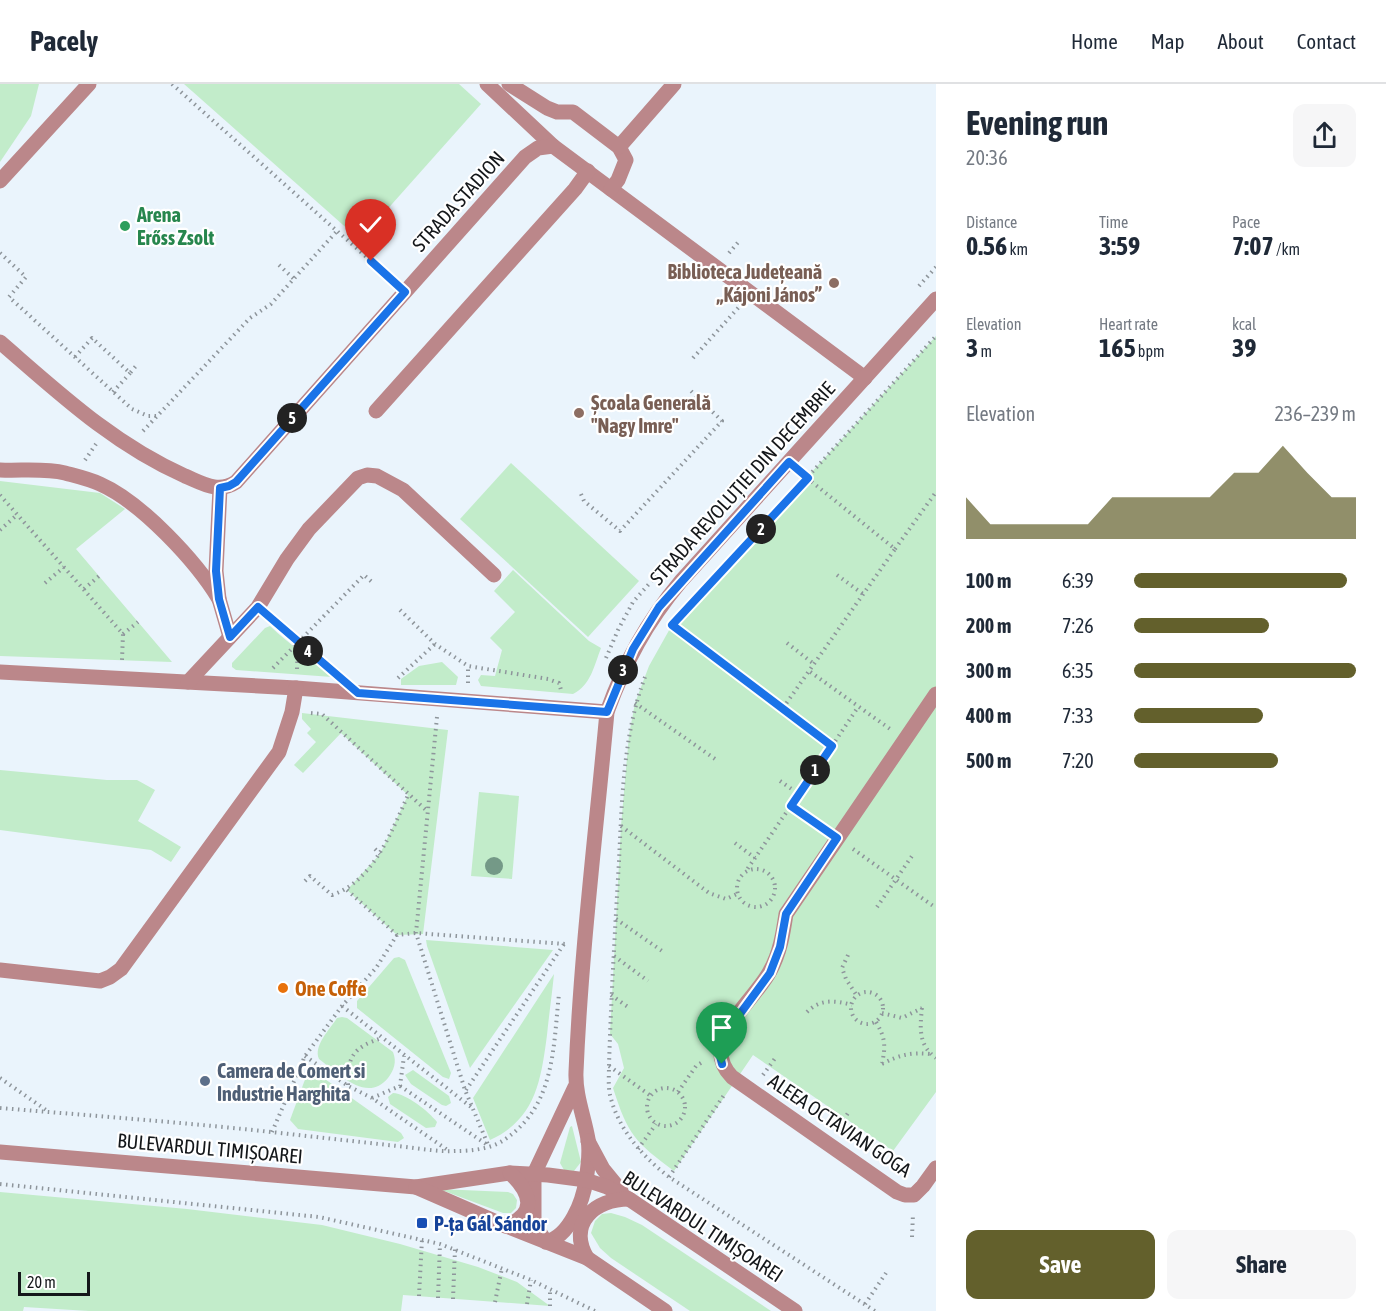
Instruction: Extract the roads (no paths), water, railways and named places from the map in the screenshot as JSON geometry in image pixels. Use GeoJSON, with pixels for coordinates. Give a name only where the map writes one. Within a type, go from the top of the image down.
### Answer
{"type":"FeatureCollection","features":[{"type":"Feature","properties":{"kind":"street"},"geometry":{"type":"LineString","coordinates":[[0,181],[89,84]]}},
{"type":"Feature","properties":{"kind":"street"},"geometry":{"type":"LineString","coordinates":[[487,84],[553,146],[865,378]]}},
{"type":"Feature","properties":{"kind":"street"},"geometry":{"type":"LineString","coordinates":[[509,84],[547,108],[557,112],[573,112],[619,147],[626,160],[618,180],[611,189]]}},
{"type":"Feature","properties":{"kind":"street"},"geometry":{"type":"LineString","coordinates":[[619,147],[674,84]]}},
{"type":"Feature","properties":{"kind":"street","name":"STRADA STADION"},"geometry":{"type":"LineString","coordinates":[[220,488],[236,482],[525,157],[538,148],[553,146]]}},
{"type":"Feature","properties":{"kind":"street"},"geometry":{"type":"LineString","coordinates":[[376,411],[567,198],[588,171]]}},
{"type":"Feature","properties":{"kind":"street","name":"STRADA REVOLUȚIEI DIN DECEMBRIE"},"geometry":{"type":"LineString","coordinates":[[629,1199],[603,1169],[588,1141],[575,1087],[585,945],[607,712],[633,649],[659,607],[936,299]]}},
{"type":"Feature","properties":{"kind":"street"},"geometry":{"type":"LineString","coordinates":[[0,342],[105,431],[129,447],[210,487],[220,488],[216,571],[219,599],[230,637]]}},
{"type":"Feature","properties":{"kind":"street"},"geometry":{"type":"LineString","coordinates":[[0,470],[62,472],[102,485],[146,517],[186,555],[207,580],[219,599]]}},
{"type":"Feature","properties":{"kind":"street"},"geometry":{"type":"LineString","coordinates":[[188,682],[258,607],[287,559],[309,529],[358,478],[367,475],[386,480],[403,490],[494,575]]}},
{"type":"Feature","properties":{"kind":"street"},"geometry":{"type":"LineString","coordinates":[[0,672],[296,688],[607,712]]}},
{"type":"Feature","properties":{"kind":"street"},"geometry":{"type":"LineString","coordinates":[[0,970],[100,981],[121,969],[279,752],[292,712],[296,688]]}},
{"type":"Feature","properties":{"kind":"street","name":"ALEEA OCTAVIAN GOGA"},"geometry":{"type":"LineString","coordinates":[[936,694],[786,914],[780,947],[770,973],[723,1037],[719,1052],[726,1071],[736,1080],[897,1192],[914,1195],[936,1168]]}},
{"type":"Feature","properties":{"kind":"street","name":"STRADA REVOLUȚIEI DIN DECEMBRIE"},"geometry":{"type":"LineString","coordinates":[[534,1174],[575,1087]]}},
{"type":"Feature","properties":{"kind":"street","name":"STRADA REVOLUȚIEI DIN DECEMBRIE"},"geometry":{"type":"LineString","coordinates":[[586,1180],[588,1141]]}},
{"type":"Feature","properties":{"kind":"street","name":"BULEVARDUL TIMIȘOAREI"},"geometry":{"type":"LineString","coordinates":[[0,1152],[416,1187],[510,1173],[586,1180],[629,1199],[795,1311]]}},
{"type":"Feature","properties":{"kind":"street"},"geometry":{"type":"LineString","coordinates":[[506,1226],[524,1216],[528,1204],[525,1190],[510,1173]]}},
{"type":"Feature","properties":{"kind":"street"},"geometry":{"type":"LineString","coordinates":[[534,1174],[534,1220],[546,1242],[556,1237],[573,1217],[586,1180]]}},
{"type":"Feature","properties":{"kind":"street","name":"BULEVARDUL TIMIȘOAREI"},"geometry":{"type":"LineString","coordinates":[[416,1187],[587,1258],[665,1311]]}},
{"type":"Feature","properties":{"kind":"street"},"geometry":{"type":"LineString","coordinates":[[587,1258],[581,1247],[579,1236],[586,1217],[602,1204],[615,1199],[629,1199]]}},
{"type":"Feature","properties":{"kind":"place","name":"Arena Erőss Zsolt"},"geometry":{"type":"Point","coordinates":[125,226]}},
{"type":"Feature","properties":{"kind":"place","name":"Biblioteca Județeană „Kájoni János”"},"geometry":{"type":"Point","coordinates":[834,283]}},
{"type":"Feature","properties":{"kind":"place","name":"Școala Generală \"Nagy Imre\""},"geometry":{"type":"Point","coordinates":[579,413]}},
{"type":"Feature","properties":{"kind":"place","name":"One Coffe"},"geometry":{"type":"Point","coordinates":[283,988]}},
{"type":"Feature","properties":{"kind":"place","name":"Camera de Comert si Industrie Harghita"},"geometry":{"type":"Point","coordinates":[205,1081]}},
{"type":"Feature","properties":{"kind":"place","name":"P-ța Gál Sándor"},"geometry":{"type":"Point","coordinates":[422,1223]}}]}
